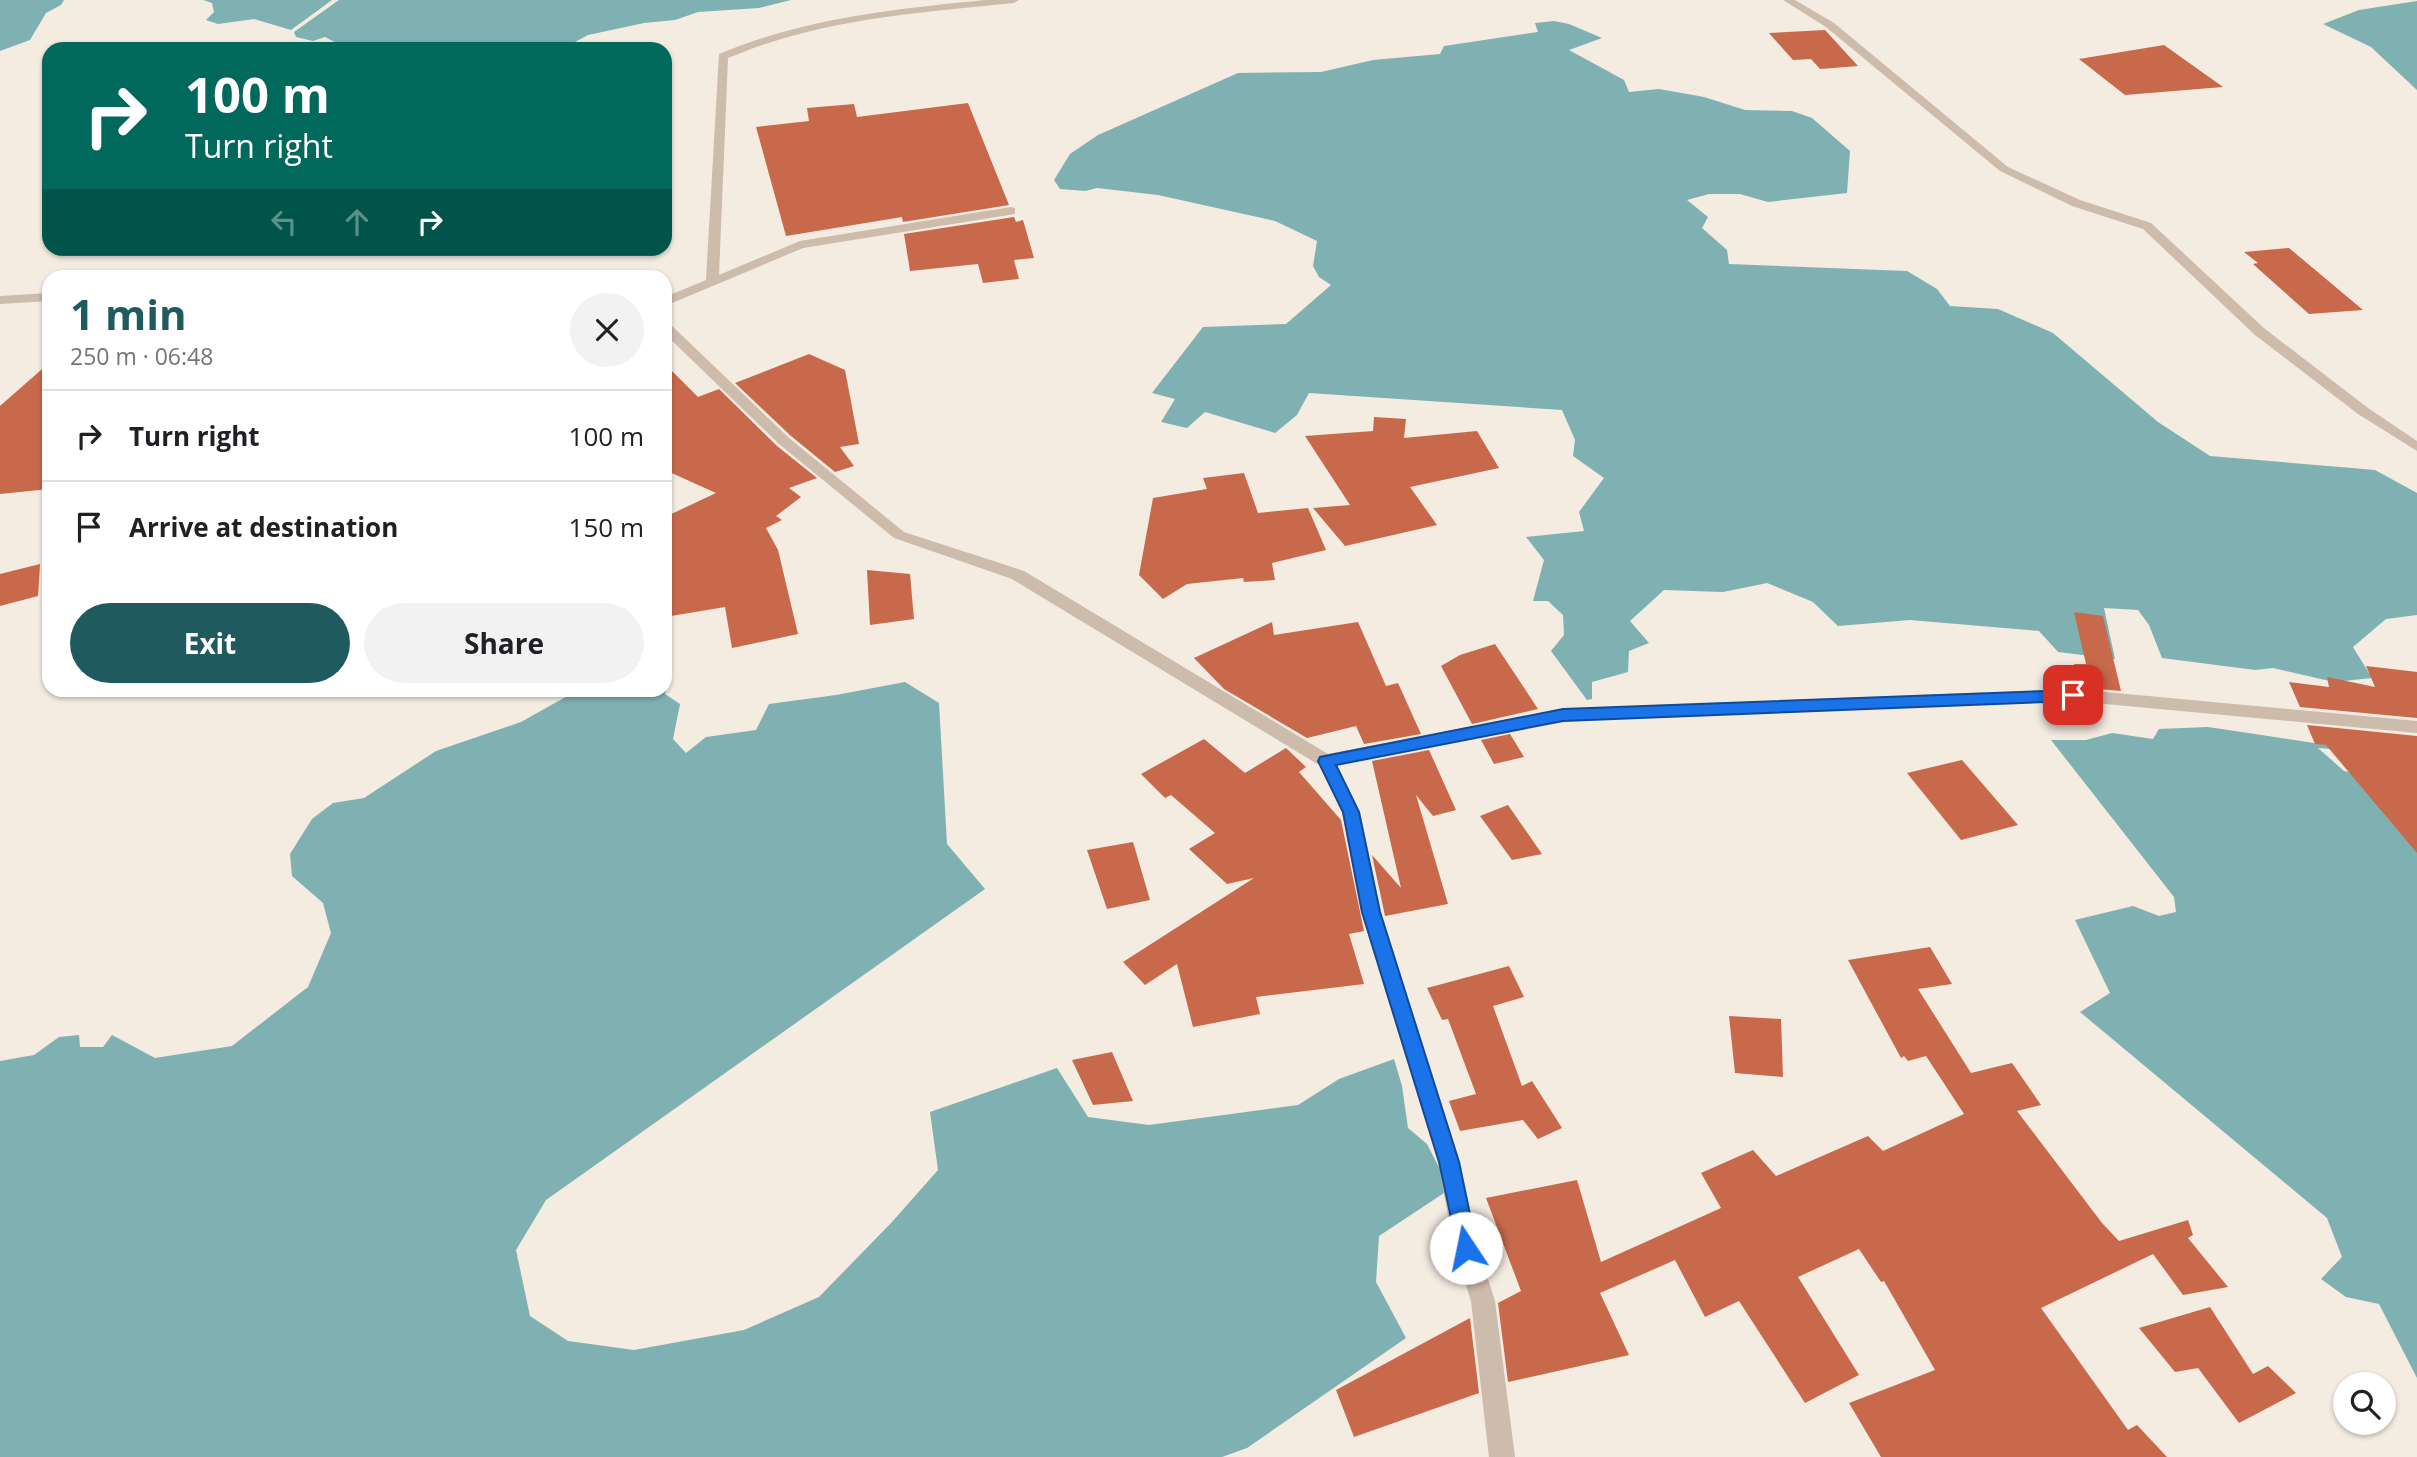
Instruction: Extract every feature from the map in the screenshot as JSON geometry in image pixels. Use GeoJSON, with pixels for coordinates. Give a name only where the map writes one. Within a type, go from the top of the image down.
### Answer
{"type":"FeatureCollection","features":[{"type":"Feature","properties":{"kind":"street"},"geometry":{"type":"LineString","coordinates":[[712,280],[723,56],[767,38],[835,20],[1014,0]]}},
{"type":"Feature","properties":{"kind":"street"},"geometry":{"type":"LineString","coordinates":[[1788,0],[1830,25],[2004,169],[2076,203],[2147,226],[2260,332],[2363,411],[2417,447]]}},
{"type":"Feature","properties":{"kind":"street"},"geometry":{"type":"LineString","coordinates":[[672,299],[800,245],[1011,211]]}},
{"type":"Feature","properties":{"kind":"street"},"geometry":{"type":"LineString","coordinates":[[0,300],[42,297]]}},
{"type":"Feature","properties":{"kind":"street"},"geometry":{"type":"LineString","coordinates":[[672,334],[784,441],[899,535],[1017,575],[1326,761],[1351,812],[1371,912],[1449,1162],[1466,1248],[1483,1301],[1502,1457]]}},
{"type":"Feature","properties":{"kind":"street"},"geometry":{"type":"LineString","coordinates":[[1326,761],[1563,715],[2073,695],[2417,727]]}},
{"type":"Feature","properties":{"kind":"water"},"geometry":{"type":"Polygon","coordinates":[[[0,0],[64,0],[61,5],[46,13],[30,40],[0,51],[0,0]]]}},
{"type":"Feature","properties":{"kind":"water"},"geometry":{"type":"Polygon","coordinates":[[[203,0],[332,0],[291,30],[254,19],[218,24],[206,20],[214,12],[212,3],[203,0]]]}},
{"type":"Feature","properties":{"kind":"water"},"geometry":{"type":"Polygon","coordinates":[[[339,0],[791,0],[759,8],[698,12],[675,20],[644,23],[588,35],[575,42],[335,42],[325,37],[313,41],[296,37],[294,32],[339,0]]]}},
{"type":"Feature","properties":{"kind":"water"},"geometry":{"type":"Polygon","coordinates":[[[2417,1],[2417,90],[2371,47],[2323,24],[2359,10],[2417,1]]]}},
{"type":"Feature","properties":{"kind":"water"},"geometry":{"type":"Polygon","coordinates":[[[1554,21],[1569,24],[1602,38],[1569,50],[1624,80],[1629,92],[1659,89],[1704,97],[1745,110],[1792,111],[1812,118],[1850,151],[1847,193],[1768,202],[1740,194],[1709,194],[1687,200],[1708,217],[1702,228],[1727,250],[1729,264],[1907,271],[1937,289],[1950,306],[1998,309],[2053,333],[2158,422],[2210,456],[2375,470],[2417,493],[2417,615],[2386,619],[2353,647],[2372,678],[2334,682],[2273,668],[2255,670],[2162,658],[2149,625],[2138,610],[2104,608],[2115,659],[2058,652],[2039,631],[1910,620],[1838,626],[1813,602],[1767,583],[1723,592],[1664,590],[1630,621],[1649,643],[1629,651],[1628,672],[1592,682],[1592,699],[1587,700],[1551,651],[1564,635],[1563,615],[1548,601],[1533,601],[1544,560],[1526,537],[1584,531],[1579,512],[1604,478],[1573,456],[1575,440],[1562,410],[1309,393],[1297,415],[1275,433],[1205,412],[1187,428],[1161,422],[1175,399],[1152,393],[1203,327],[1286,324],[1331,285],[1319,277],[1313,266],[1317,241],[1275,221],[1158,195],[1097,188],[1085,191],[1060,189],[1054,180],[1070,154],[1098,135],[1238,73],[1321,72],[1373,60],[1440,54],[1444,46],[1538,32],[1535,23],[1554,21]]]}},
{"type":"Feature","properties":{"kind":"water"},"geometry":{"type":"Polygon","coordinates":[[[905,682],[939,703],[947,844],[985,889],[546,1200],[516,1250],[530,1316],[568,1341],[634,1350],[744,1330],[819,1297],[938,1170],[930,1112],[1057,1068],[1088,1117],[1149,1125],[1298,1105],[1339,1079],[1394,1059],[1402,1086],[1408,1128],[1427,1144],[1450,1189],[1379,1236],[1376,1282],[1406,1338],[1247,1448],[1222,1457],[0,1457],[0,1061],[34,1055],[59,1037],[79,1035],[80,1047],[103,1047],[112,1035],[155,1058],[232,1046],[308,987],[331,933],[323,903],[292,876],[290,854],[312,819],[333,803],[364,798],[436,751],[521,722],[566,697],[670,697],[680,704],[673,739],[686,753],[706,737],[756,730],[769,704],[905,682]]]}},
{"type":"Feature","properties":{"kind":"water"},"geometry":{"type":"Polygon","coordinates":[[[2208,727],[2380,753],[2318,748],[2344,771],[2382,779],[2417,820],[2417,1378],[2379,1304],[2346,1297],[2321,1279],[2342,1257],[2327,1218],[2080,1012],[2110,993],[2075,920],[2133,906],[2159,916],[2176,912],[2174,897],[2051,740],[2086,740],[2112,733],[2153,739],[2159,729],[2208,727]]]}},
{"type":"Feature","properties":{"kind":"building"},"geometry":{"type":"Polygon","coordinates":[[[1825,30],[1858,66],[1820,69],[1811,59],[1793,60],[1769,33],[1825,30]]]}},
{"type":"Feature","properties":{"kind":"building"},"geometry":{"type":"Polygon","coordinates":[[[2164,45],[2223,87],[2125,95],[2079,59],[2164,45]]]}},
{"type":"Feature","properties":{"kind":"building"},"geometry":{"type":"Polygon","coordinates":[[[968,103],[1009,205],[903,222],[902,217],[786,236],[756,127],[809,121],[807,108],[854,104],[857,117],[968,103]]]}},
{"type":"Feature","properties":{"kind":"building"},"geometry":{"type":"Polygon","coordinates":[[[1014,217],[1016,222],[1023,220],[1034,258],[1014,260],[1019,279],[983,283],[978,264],[910,271],[904,234],[1014,217]]]}},
{"type":"Feature","properties":{"kind":"building"},"geometry":{"type":"Polygon","coordinates":[[[2289,248],[2363,310],[2309,314],[2253,264],[2258,263],[2244,252],[2289,248]]]}},
{"type":"Feature","properties":{"kind":"building"},"geometry":{"type":"Polygon","coordinates":[[[809,354],[845,370],[859,444],[840,447],[854,466],[835,472],[791,436],[735,383],[809,354]]]}},
{"type":"Feature","properties":{"kind":"building"},"geometry":{"type":"Polygon","coordinates":[[[42,369],[42,490],[0,494],[0,406],[42,369]]]}},
{"type":"Feature","properties":{"kind":"building"},"geometry":{"type":"Polygon","coordinates":[[[672,371],[698,397],[719,389],[777,446],[817,478],[789,488],[801,497],[776,516],[782,520],[766,528],[778,550],[798,634],[732,648],[725,607],[672,616],[672,514],[716,493],[672,473],[672,371]]]}},
{"type":"Feature","properties":{"kind":"building"},"geometry":{"type":"Polygon","coordinates":[[[1374,417],[1406,419],[1404,438],[1477,431],[1499,468],[1410,487],[1437,525],[1345,546],[1313,508],[1350,505],[1305,436],[1373,431],[1374,417]]]}},
{"type":"Feature","properties":{"kind":"building"},"geometry":{"type":"Polygon","coordinates":[[[1244,473],[1258,513],[1308,508],[1326,550],[1272,563],[1275,580],[1244,582],[1243,578],[1187,584],[1163,599],[1139,575],[1153,498],[1207,489],[1203,478],[1244,473]]]}},
{"type":"Feature","properties":{"kind":"building"},"geometry":{"type":"Polygon","coordinates":[[[40,564],[38,596],[0,606],[0,574],[40,564]]]}},
{"type":"Feature","properties":{"kind":"building"},"geometry":{"type":"Polygon","coordinates":[[[867,570],[910,574],[914,619],[870,625],[867,570]]]}},
{"type":"Feature","properties":{"kind":"building"},"geometry":{"type":"Polygon","coordinates":[[[2074,612],[2103,616],[2121,691],[2086,688],[2074,664],[2086,664],[2074,612]]]}},
{"type":"Feature","properties":{"kind":"building"},"geometry":{"type":"Polygon","coordinates":[[[1272,622],[1274,635],[1358,622],[1386,686],[1398,683],[1421,734],[1364,744],[1356,726],[1307,738],[1224,689],[1194,658],[1272,622]]]}},
{"type":"Feature","properties":{"kind":"building"},"geometry":{"type":"Polygon","coordinates":[[[1495,644],[1538,709],[1472,724],[1441,666],[1460,655],[1495,644]]]}},
{"type":"Feature","properties":{"kind":"building"},"geometry":{"type":"Polygon","coordinates":[[[2366,666],[2417,672],[2417,718],[2300,707],[2289,682],[2329,687],[2327,677],[2375,687],[2366,666]]]}},
{"type":"Feature","properties":{"kind":"building"},"geometry":{"type":"Polygon","coordinates":[[[2307,725],[2417,736],[2417,853],[2326,745],[2315,744],[2307,725]]]}},
{"type":"Feature","properties":{"kind":"building"},"geometry":{"type":"Polygon","coordinates":[[[1510,734],[1524,757],[1494,764],[1481,740],[1510,734]]]}},
{"type":"Feature","properties":{"kind":"building"},"geometry":{"type":"Polygon","coordinates":[[[1204,739],[1245,773],[1286,748],[1306,767],[1299,772],[1341,820],[1364,931],[1349,934],[1364,984],[1256,997],[1260,1014],[1193,1027],[1177,964],[1145,985],[1123,962],[1254,878],[1227,884],[1189,849],[1215,833],[1171,795],[1165,798],[1141,774],[1204,739]]]}},
{"type":"Feature","properties":{"kind":"building"},"geometry":{"type":"Polygon","coordinates":[[[1429,750],[1456,810],[1433,816],[1416,795],[1448,904],[1385,916],[1372,855],[1401,888],[1372,761],[1429,750]]]}},
{"type":"Feature","properties":{"kind":"building"},"geometry":{"type":"Polygon","coordinates":[[[1962,760],[2018,825],[1961,840],[1907,773],[1962,760]]]}},
{"type":"Feature","properties":{"kind":"building"},"geometry":{"type":"Polygon","coordinates":[[[1508,805],[1542,854],[1512,860],[1480,816],[1508,805]]]}},
{"type":"Feature","properties":{"kind":"building"},"geometry":{"type":"Polygon","coordinates":[[[1133,842],[1150,900],[1107,909],[1087,850],[1133,842]]]}},
{"type":"Feature","properties":{"kind":"building"},"geometry":{"type":"Polygon","coordinates":[[[1930,947],[1952,984],[1918,989],[1971,1073],[2012,1063],[2041,1105],[2017,1111],[2102,1223],[2119,1241],[2188,1220],[2193,1235],[2188,1238],[2228,1287],[2183,1295],[2153,1254],[2041,1308],[2128,1430],[2137,1425],[2167,1457],[1881,1457],[1849,1403],[1935,1370],[1884,1281],[1881,1282],[1859,1249],[1798,1277],[1859,1375],[1805,1403],[1739,1301],[1705,1317],[1675,1260],[1600,1293],[1629,1355],[1508,1382],[1498,1303],[1521,1291],[1486,1198],[1577,1180],[1601,1262],[1721,1208],[1701,1173],[1753,1150],[1776,1176],[1868,1136],[1883,1151],[1964,1114],[1926,1056],[1908,1061],[1904,1056],[1901,1058],[1848,960],[1930,947]]]}},
{"type":"Feature","properties":{"kind":"building"},"geometry":{"type":"Polygon","coordinates":[[[1509,966],[1524,997],[1493,1006],[1522,1086],[1532,1081],[1562,1128],[1538,1139],[1523,1120],[1460,1131],[1449,1101],[1476,1094],[1448,1019],[1442,1020],[1427,988],[1509,966]]]}},
{"type":"Feature","properties":{"kind":"building"},"geometry":{"type":"Polygon","coordinates":[[[1729,1016],[1781,1019],[1783,1077],[1735,1073],[1729,1016]]]}},
{"type":"Feature","properties":{"kind":"building"},"geometry":{"type":"Polygon","coordinates":[[[1112,1052],[1133,1101],[1093,1105],[1072,1060],[1112,1052]]]}},
{"type":"Feature","properties":{"kind":"building"},"geometry":{"type":"Polygon","coordinates":[[[2210,1307],[2253,1374],[2268,1366],[2296,1393],[2239,1423],[2198,1368],[2175,1372],[2139,1328],[2210,1307]]]}},
{"type":"Feature","properties":{"kind":"building"},"geometry":{"type":"Polygon","coordinates":[[[1470,1318],[1479,1393],[1354,1437],[1336,1390],[1470,1318]]]}},
{"type":"Feature","properties":{"kind":"route"},"geometry":{"type":"LineString","coordinates":[[1466,1248],[1449,1162],[1371,912],[1351,812],[1326,761],[1563,715],[2073,695]]}}]}
